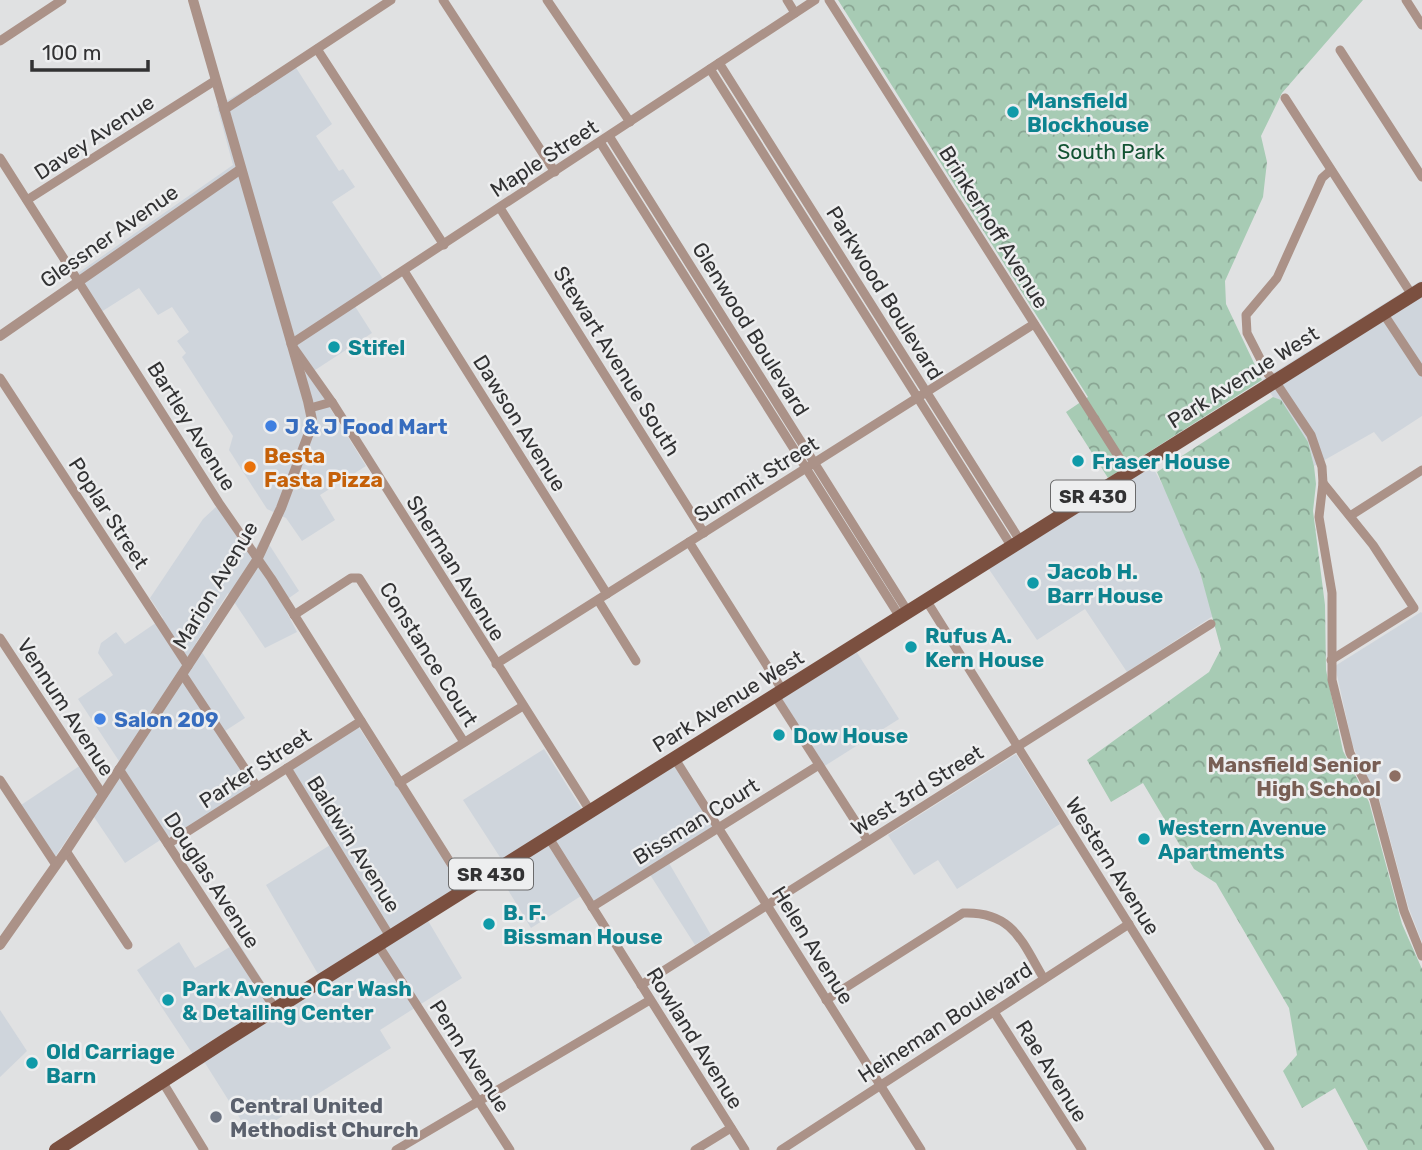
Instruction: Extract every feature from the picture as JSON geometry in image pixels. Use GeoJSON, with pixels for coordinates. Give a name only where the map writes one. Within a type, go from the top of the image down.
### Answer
{"type":"FeatureCollection","features":[{"type":"Feature","properties":{"kind":"main road","name":"Park Avenue West"},"geometry":{"type":"LineString","coordinates":[[56,1150],[1417,292]]}},
{"type":"Feature","properties":{"kind":"street"},"geometry":{"type":"LineString","coordinates":[[0,41],[62,0]]}},
{"type":"Feature","properties":{"kind":"street","name":"Marion Avenue"},"geometry":{"type":"LineString","coordinates":[[0,944],[103,795],[257,560],[281,508],[311,426],[310,408],[193,0]]}},
{"type":"Feature","properties":{"kind":"street"},"geometry":{"type":"LineString","coordinates":[[224,110],[391,0]]}},
{"type":"Feature","properties":{"kind":"street"},"geometry":{"type":"LineString","coordinates":[[443,0],[555,172]]}},
{"type":"Feature","properties":{"kind":"street"},"geometry":{"type":"LineString","coordinates":[[547,0],[630,122]]}},
{"type":"Feature","properties":{"kind":"street"},"geometry":{"type":"LineString","coordinates":[[787,0],[795,13]]}},
{"type":"Feature","properties":{"kind":"street","name":"Maple Street"},"geometry":{"type":"LineString","coordinates":[[291,344],[815,0]]}},
{"type":"Feature","properties":{"kind":"street","name":"Brinkerhoff Avenue"},"geometry":{"type":"LineString","coordinates":[[829,0],[1129,473]]}},
{"type":"Feature","properties":{"kind":"street"},"geometry":{"type":"LineString","coordinates":[[1406,0],[1422,25]]}},
{"type":"Feature","properties":{"kind":"street"},"geometry":{"type":"LineString","coordinates":[[317,49],[444,245]]}},
{"type":"Feature","properties":{"kind":"street"},"geometry":{"type":"LineString","coordinates":[[1340,50],[1422,177]]}},
{"type":"Feature","properties":{"kind":"street","name":"Parkwood Boulevard"},"geometry":{"type":"LineString","coordinates":[[715,66],[1016,545]]}},
{"type":"Feature","properties":{"kind":"street","name":"Davey Avenue"},"geometry":{"type":"LineString","coordinates":[[27,200],[216,80]]}},
{"type":"Feature","properties":{"kind":"street"},"geometry":{"type":"LineString","coordinates":[[1285,98],[1331,170],[1417,292]]}},
{"type":"Feature","properties":{"kind":"street","name":"Glenwood Boulevard"},"geometry":{"type":"LineString","coordinates":[[610,136],[815,463],[904,614]]}},
{"type":"Feature","properties":{"kind":"street","name":"Glenwood Boulevard"},"geometry":{"type":"LineString","coordinates":[[600,142],[805,469],[904,614]]}},
{"type":"Feature","properties":{"kind":"street","name":"Bartley Avenue"},"geometry":{"type":"LineString","coordinates":[[0,158],[467,889]]}},
{"type":"Feature","properties":{"kind":"street","name":"Glessner Avenue"},"geometry":{"type":"LineString","coordinates":[[0,335],[241,169]]}},
{"type":"Feature","properties":{"kind":"street"},"geometry":{"type":"LineString","coordinates":[[1331,170],[1322,178],[1277,278],[1246,315],[1247,332],[1268,374],[1311,435],[1322,467],[1319,512],[1332,593],[1332,680],[1350,753],[1374,799],[1404,911],[1422,956]]}},
{"type":"Feature","properties":{"kind":"street","name":"Stewart Avenue South"},"geometry":{"type":"LineString","coordinates":[[500,208],[704,533]]}},
{"type":"Feature","properties":{"kind":"street","name":"Dawson Avenue"},"geometry":{"type":"LineString","coordinates":[[404,271],[607,594]]}},
{"type":"Feature","properties":{"kind":"street"},"geometry":{"type":"LineString","coordinates":[[1384,313],[1422,372]]}},
{"type":"Feature","properties":{"kind":"street","name":"Summit Street"},"geometry":{"type":"LineString","coordinates":[[496,664],[1034,324]]}},
{"type":"Feature","properties":{"kind":"street","name":"Sherman Avenue"},"geometry":{"type":"LineString","coordinates":[[291,344],[332,402],[591,812]]}},
{"type":"Feature","properties":{"kind":"street","name":"Poplar Street"},"geometry":{"type":"LineString","coordinates":[[0,379],[257,787]]}},
{"type":"Feature","properties":{"kind":"street"},"geometry":{"type":"LineString","coordinates":[[310,408],[332,402]]}},
{"type":"Feature","properties":{"kind":"street"},"geometry":{"type":"LineString","coordinates":[[1347,513],[1422,470]]}},
{"type":"Feature","properties":{"kind":"street"},"geometry":{"type":"LineString","coordinates":[[1323,483],[1373,545],[1414,607],[1331,660]]}},
{"type":"Feature","properties":{"kind":"street"},"geometry":{"type":"LineString","coordinates":[[1319,512],[1332,503],[1347,513]]}},
{"type":"Feature","properties":{"kind":"street"},"geometry":{"type":"LineString","coordinates":[[689,542],[819,765],[868,841]]}},
{"type":"Feature","properties":{"kind":"street","name":"Constance Court"},"geometry":{"type":"LineString","coordinates":[[294,615],[351,578],[359,578],[464,742]]}},
{"type":"Feature","properties":{"kind":"street"},"geometry":{"type":"LineString","coordinates":[[598,600],[636,662]]}},
{"type":"Feature","properties":{"kind":"street","name":"Western Avenue"},"geometry":{"type":"LineString","coordinates":[[926,600],[1270,1150]]}},
{"type":"Feature","properties":{"kind":"street","name":"West 3rd Street"},"geometry":{"type":"LineString","coordinates":[[641,985],[1210,624]]}},
{"type":"Feature","properties":{"kind":"street","name":"Vennum Avenue"},"geometry":{"type":"LineString","coordinates":[[0,638],[103,795]]}},
{"type":"Feature","properties":{"kind":"street"},"geometry":{"type":"LineString","coordinates":[[399,783],[523,706]]}},
{"type":"Feature","properties":{"kind":"street","name":"Parker Street"},"geometry":{"type":"LineString","coordinates":[[168,844],[361,721]]}},
{"type":"Feature","properties":{"kind":"street","name":"Helen Avenue"},"geometry":{"type":"LineString","coordinates":[[675,759],[921,1150]]}},
{"type":"Feature","properties":{"kind":"street","name":"Bissman Court"},"geometry":{"type":"LineString","coordinates":[[592,907],[819,765]]}},
{"type":"Feature","properties":{"kind":"street","name":"Baldwin Avenue"},"geometry":{"type":"LineString","coordinates":[[286,768],[385,941]]}},
{"type":"Feature","properties":{"kind":"street","name":"Douglas Avenue"},"geometry":{"type":"LineString","coordinates":[[119,769],[276,1010]]}},
{"type":"Feature","properties":{"kind":"street"},"geometry":{"type":"LineString","coordinates":[[0,780],[56,865]]}},
{"type":"Feature","properties":{"kind":"street","name":"Rowland Avenue"},"geometry":{"type":"LineString","coordinates":[[549,838],[745,1150]]}},
{"type":"Feature","properties":{"kind":"street"},"geometry":{"type":"LineString","coordinates":[[66,850],[128,945]]}},
{"type":"Feature","properties":{"kind":"street"},"geometry":{"type":"LineString","coordinates":[[826,1000],[963,913],[1007,923],[1044,979]]}},
{"type":"Feature","properties":{"kind":"street","name":"Heineman Boulevard"},"geometry":{"type":"LineString","coordinates":[[781,1150],[1129,924]]}},
{"type":"Feature","properties":{"kind":"street","name":"Penn Avenue"},"geometry":{"type":"LineString","coordinates":[[385,941],[510,1150]]}},
{"type":"Feature","properties":{"kind":"street"},"geometry":{"type":"LineString","coordinates":[[396,1150],[650,1000]]}},
{"type":"Feature","properties":{"kind":"street","name":"Rae Avenue"},"geometry":{"type":"LineString","coordinates":[[994,1012],[1082,1150]]}},
{"type":"Feature","properties":{"kind":"street"},"geometry":{"type":"LineString","coordinates":[[162,1081],[204,1150]]}},
{"type":"Feature","properties":{"kind":"street"},"geometry":{"type":"LineString","coordinates":[[695,1150],[731,1128]]}},
{"type":"Feature","properties":{"kind":"shaded area"},"geometry":{"type":"Polygon","coordinates":[[[293,63],[332,124],[316,136],[339,171],[343,169],[355,187],[332,202],[383,279],[351,300],[372,333],[309,374],[366,466],[320,495],[335,520],[302,541],[286,518],[267,509],[229,450],[233,436],[182,357],[186,353],[177,341],[189,332],[172,307],[158,315],[139,288],[101,312],[78,273],[233,165],[217,106],[293,63]]]}},
{"type":"Feature","properties":{"kind":"shaded area"},"geometry":{"type":"Polygon","coordinates":[[[1422,280],[1422,416],[1382,442],[1374,432],[1314,466],[1308,442],[1281,401],[1273,397],[1262,380],[1422,280]]]}},
{"type":"Feature","properties":{"kind":"shaded area"},"geometry":{"type":"Polygon","coordinates":[[[1146,455],[1168,495],[1200,572],[1213,616],[1127,672],[1085,609],[1037,640],[982,559],[1146,455]]]}},
{"type":"Feature","properties":{"kind":"shaded area"},"geometry":{"type":"Polygon","coordinates":[[[217,506],[251,557],[263,535],[299,591],[282,603],[297,632],[265,648],[228,593],[196,643],[245,718],[225,731],[258,782],[171,838],[168,835],[125,863],[88,808],[55,857],[21,805],[81,765],[99,791],[119,761],[78,699],[113,675],[98,653],[101,643],[116,632],[125,644],[163,618],[150,598],[203,519],[217,506]]]}},
{"type":"Feature","properties":{"kind":"shaded area","name":"Mansfield Senior High School"},"geometry":{"type":"Polygon","coordinates":[[[1421,612],[1422,942],[1408,906],[1379,798],[1352,743],[1335,666],[1421,612]]]}},
{"type":"Feature","properties":{"kind":"shaded area"},"geometry":{"type":"Polygon","coordinates":[[[851,643],[899,719],[823,767],[775,690],[851,643]]]}},
{"type":"Feature","properties":{"kind":"shaded area"},"geometry":{"type":"Polygon","coordinates":[[[358,726],[463,889],[424,914],[462,978],[380,1030],[391,1048],[251,1136],[205,1063],[200,1065],[137,970],[179,942],[195,968],[238,942],[275,1000],[318,974],[266,885],[335,842],[291,769],[358,726]]]}},
{"type":"Feature","properties":{"kind":"shaded area"},"geometry":{"type":"Polygon","coordinates":[[[544,749],[583,811],[676,751],[719,823],[666,858],[711,935],[695,945],[647,870],[588,906],[581,896],[531,928],[496,870],[505,865],[463,800],[544,749]]]}},
{"type":"Feature","properties":{"kind":"shaded area"},"geometry":{"type":"Polygon","coordinates":[[[1016,754],[1060,824],[957,889],[938,860],[914,875],[888,835],[1016,754]]]}},
{"type":"Feature","properties":{"kind":"shaded area"},"geometry":{"type":"Polygon","coordinates":[[[0,1010],[27,1051],[0,1077],[0,1010]]]}},
{"type":"Feature","properties":{"kind":"green space","name":"South Park"},"geometry":{"type":"Polygon","coordinates":[[[838,0],[1363,0],[1282,93],[1261,136],[1267,162],[1263,197],[1225,281],[1226,304],[1262,380],[1108,478],[1066,412],[1088,397],[838,0]]]}},
{"type":"Feature","properties":{"kind":"green space"},"geometry":{"type":"Polygon","coordinates":[[[1273,397],[1281,400],[1308,442],[1316,484],[1313,511],[1325,605],[1326,670],[1343,751],[1369,802],[1402,924],[1422,969],[1422,1150],[1368,1150],[1335,1088],[1302,1108],[1283,1071],[1297,1055],[1289,1008],[1216,883],[1194,869],[1143,783],[1111,802],[1087,760],[1209,672],[1221,649],[1200,572],[1157,472],[1273,397]]]}},
{"type":"Feature","properties":{"kind":"place","name":"Mansfield Blockhouse"},"geometry":{"type":"Point","coordinates":[1013,112]}},
{"type":"Feature","properties":{"kind":"place","name":"Stifel"},"geometry":{"type":"Point","coordinates":[334,347]}},
{"type":"Feature","properties":{"kind":"place","name":"J & J Food Mart"},"geometry":{"type":"Point","coordinates":[271,426]}},
{"type":"Feature","properties":{"kind":"place","name":"Fraser House"},"geometry":{"type":"Point","coordinates":[1078,461]}},
{"type":"Feature","properties":{"kind":"place","name":"Besta Fasta Pizza"},"geometry":{"type":"Point","coordinates":[250,467]}},
{"type":"Feature","properties":{"kind":"place","name":"Jacob H. Barr House"},"geometry":{"type":"Point","coordinates":[1033,583]}},
{"type":"Feature","properties":{"kind":"place","name":"Rufus A. Kern House"},"geometry":{"type":"Point","coordinates":[911,647]}},
{"type":"Feature","properties":{"kind":"place","name":"Salon 209"},"geometry":{"type":"Point","coordinates":[100,719]}},
{"type":"Feature","properties":{"kind":"place","name":"Dow House"},"geometry":{"type":"Point","coordinates":[779,735]}},
{"type":"Feature","properties":{"kind":"place","name":"Mansfield Senior High School"},"geometry":{"type":"Point","coordinates":[1395,776]}},
{"type":"Feature","properties":{"kind":"place","name":"Western Avenue Apartments"},"geometry":{"type":"Point","coordinates":[1144,839]}},
{"type":"Feature","properties":{"kind":"place","name":"B. F. Bissman House"},"geometry":{"type":"Point","coordinates":[489,924]}},
{"type":"Feature","properties":{"kind":"place","name":"Park Avenue Car Wash & Detailing Center"},"geometry":{"type":"Point","coordinates":[168,1000]}},
{"type":"Feature","properties":{"kind":"place","name":"Old Carriage Barn"},"geometry":{"type":"Point","coordinates":[32,1063]}},
{"type":"Feature","properties":{"kind":"place","name":"Central United Methodist Church"},"geometry":{"type":"Point","coordinates":[216,1117]}}]}
